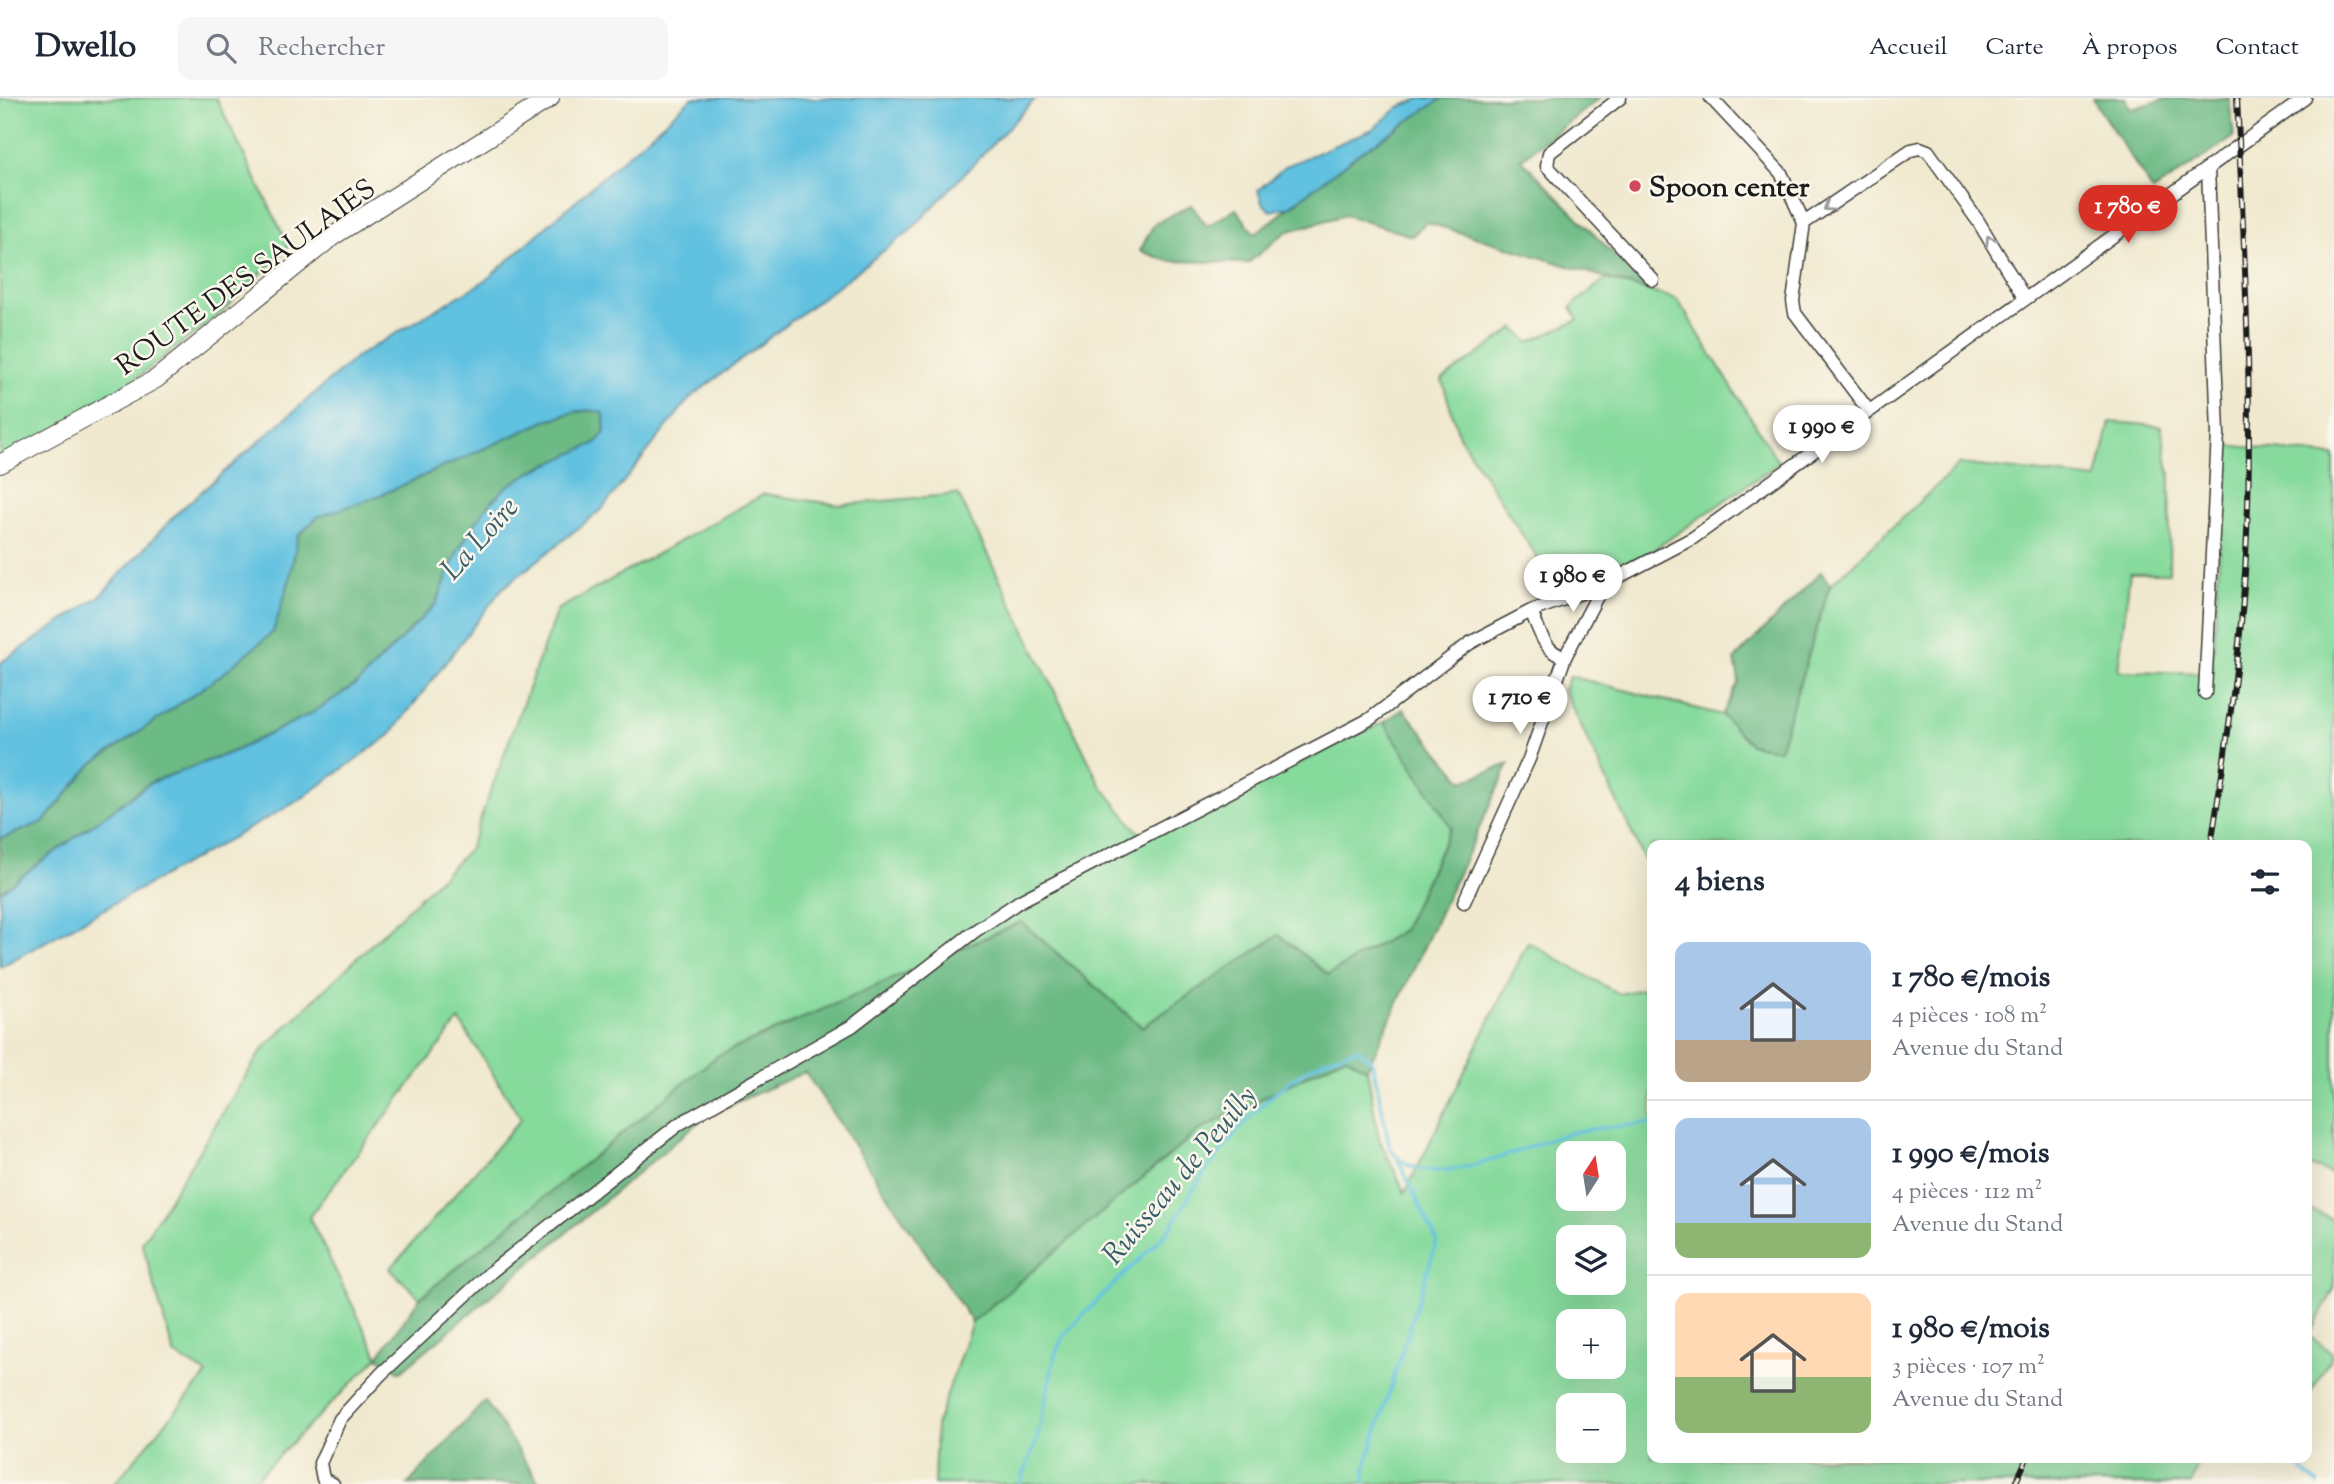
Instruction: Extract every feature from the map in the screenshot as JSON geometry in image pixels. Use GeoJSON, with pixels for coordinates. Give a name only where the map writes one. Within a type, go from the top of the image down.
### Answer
{"type":"FeatureCollection","features":[{"type":"Feature","properties":{"kind":"street","name":"ROUTE DES SAULAIES"},"geometry":{"type":"LineString","coordinates":[[0,464],[156,379],[333,236],[551,98]]}},
{"type":"Feature","properties":{"kind":"street"},"geometry":{"type":"LineString","coordinates":[[1620,98],[1549,153],[1547,166],[1653,280]]}},
{"type":"Feature","properties":{"kind":"street"},"geometry":{"type":"LineString","coordinates":[[1712,98],[1781,173],[1804,223],[1793,301],[1795,313],[1869,411]]}},
{"type":"Feature","properties":{"kind":"street"},"geometry":{"type":"LineString","coordinates":[[333,1484],[323,1479],[320,1463],[340,1419],[381,1374],[492,1271],[678,1124],[852,1026],[975,931],[1020,901],[1370,719],[1470,643],[1531,611],[1603,585],[1693,538],[2305,98]]}},
{"type":"Feature","properties":{"kind":"street"},"geometry":{"type":"LineString","coordinates":[[1804,223],[1920,148],[1928,152],[1978,221],[2025,299]]}},
{"type":"Feature","properties":{"kind":"street"},"geometry":{"type":"LineString","coordinates":[[2205,693],[2218,433],[2208,167]]}},
{"type":"Feature","properties":{"kind":"street"},"geometry":{"type":"LineString","coordinates":[[1464,902],[1530,759],[1565,657],[1603,585]]}},
{"type":"Feature","properties":{"kind":"street"},"geometry":{"type":"LineString","coordinates":[[1531,611],[1548,648],[1555,655],[1565,657]]}},
{"type":"Feature","properties":{"kind":"green space"},"geometry":{"type":"Polygon","coordinates":[[[0,98],[216,98],[289,246],[220,314],[102,404],[0,459],[0,98]]]}},
{"type":"Feature","properties":{"kind":"green space"},"geometry":{"type":"Polygon","coordinates":[[[1443,98],[1600,98],[1521,159],[1649,291],[1426,222],[1412,236],[1345,215],[1286,232],[1248,263],[1168,261],[1140,251],[1154,224],[1191,205],[1207,226],[1236,209],[1255,234],[1358,154],[1443,98]]]}},
{"type":"Feature","properties":{"kind":"green space"},"geometry":{"type":"Polygon","coordinates":[[[2092,98],[2126,98],[2131,109],[2170,98],[2229,98],[2234,137],[2153,191],[2092,98]]]}},
{"type":"Feature","properties":{"kind":"green space"},"geometry":{"type":"Polygon","coordinates":[[[1605,279],[1677,299],[1779,463],[1649,553],[1559,592],[1459,436],[1442,380],[1515,328],[1529,342],[1578,320],[1571,307],[1605,279]]]}},
{"type":"Feature","properties":{"kind":"green space"},"geometry":{"type":"Polygon","coordinates":[[[597,410],[604,414],[605,432],[597,443],[533,471],[506,487],[485,509],[458,550],[436,604],[358,683],[314,712],[237,750],[150,783],[0,892],[0,839],[43,822],[91,765],[220,676],[273,632],[289,581],[298,536],[317,517],[376,497],[548,420],[575,412],[597,410]]]}},
{"type":"Feature","properties":{"kind":"green space"},"geometry":{"type":"Polygon","coordinates":[[[2110,422],[2161,426],[2170,475],[2169,573],[2130,573],[2118,671],[2212,673],[2226,445],[2334,456],[2334,1175],[2312,1167],[2312,840],[1647,840],[1647,865],[1564,690],[1569,676],[1722,715],[1750,743],[1779,750],[1830,585],[1960,464],[2097,479],[2110,422]]]}},
{"type":"Feature","properties":{"kind":"green space"},"geometry":{"type":"Polygon","coordinates":[[[764,494],[840,505],[958,494],[1100,784],[1143,838],[1384,722],[1451,826],[1403,930],[1328,975],[1279,935],[1142,1027],[1021,922],[717,1056],[420,1298],[390,1269],[521,1119],[459,1020],[309,1217],[378,1357],[250,1484],[114,1484],[207,1374],[174,1354],[142,1243],[262,1050],[469,850],[557,610],[764,494]]]}},
{"type":"Feature","properties":{"kind":"green space"},"geometry":{"type":"Polygon","coordinates":[[[1821,572],[1830,585],[1779,750],[1750,744],[1722,715],[1739,681],[1735,659],[1821,572]]]}},
{"type":"Feature","properties":{"kind":"green space"},"geometry":{"type":"Polygon","coordinates":[[[1403,709],[1463,781],[1509,764],[1367,1069],[1345,1056],[1198,1131],[972,1322],[805,1072],[707,1115],[400,1372],[378,1357],[420,1298],[717,1056],[1021,922],[1142,1027],[1279,935],[1328,975],[1403,930],[1451,827],[1384,722],[1403,709]]]}},
{"type":"Feature","properties":{"kind":"green space"},"geometry":{"type":"Polygon","coordinates":[[[1528,942],[1619,994],[1647,988],[1647,1463],[2198,1463],[2191,1484],[934,1484],[936,1426],[972,1322],[1198,1131],[1345,1056],[1367,1069],[1379,1139],[1405,1193],[1528,942]]]}},
{"type":"Feature","properties":{"kind":"green space"},"geometry":{"type":"Polygon","coordinates":[[[2312,1210],[2334,1220],[2334,1289],[2312,1330],[2312,1210]]]}},
{"type":"Feature","properties":{"kind":"green space"},"geometry":{"type":"Polygon","coordinates":[[[2312,1338],[2333,1353],[2312,1391],[2312,1338]]]}},
{"type":"Feature","properties":{"kind":"green space"},"geometry":{"type":"Polygon","coordinates":[[[485,1401],[540,1484],[408,1484],[485,1401]]]}},
{"type":"Feature","properties":{"kind":"water","name":"La Loire"},"geometry":{"type":"Polygon","coordinates":[[[692,98],[1036,98],[911,230],[690,398],[602,509],[502,589],[390,735],[298,801],[0,967],[0,892],[150,783],[237,750],[314,712],[358,683],[436,604],[458,550],[485,509],[506,487],[533,471],[596,443],[605,432],[604,414],[591,410],[548,420],[376,497],[317,517],[298,536],[289,581],[273,632],[220,676],[91,765],[43,822],[0,839],[0,663],[100,596],[177,513],[356,357],[486,280],[692,98]]]}},
{"type":"Feature","properties":{"kind":"water"},"geometry":{"type":"Polygon","coordinates":[[[1422,98],[1443,98],[1358,154],[1289,207],[1271,211],[1262,203],[1258,190],[1286,166],[1373,129],[1399,107],[1422,98]]]}},
{"type":"Feature","properties":{"kind":"waterway","name":"Ruisseau de Peuilly"},"geometry":{"type":"LineString","coordinates":[[1020,1484],[1037,1439],[1055,1355],[1063,1337],[1164,1235],[1196,1185],[1246,1121],[1287,1083],[1309,1068],[1359,1049],[1372,1061],[1390,1148],[1405,1163],[1425,1170],[1449,1170],[1474,1165],[1577,1131],[1647,1123]]}},
{"type":"Feature","properties":{"kind":"waterway"},"geometry":{"type":"LineString","coordinates":[[1365,1484],[1365,1469],[1437,1241],[1398,1160]]}},
{"type":"Feature","properties":{"kind":"waterway","name":"Ruisseau de Peuilly"},"geometry":{"type":"LineString","coordinates":[[2294,1463],[2318,1484]]}},
{"type":"Feature","properties":{"kind":"railway"},"geometry":{"type":"LineString","coordinates":[[2212,840],[2237,664],[2244,591],[2248,498],[2247,326],[2237,98]]}},
{"type":"Feature","properties":{"kind":"railway"},"geometry":{"type":"LineString","coordinates":[[2015,1484],[2025,1463]]}},
{"type":"Feature","properties":{"kind":"place","name":"Spoon center"},"geometry":{"type":"Point","coordinates":[1635,186]}}]}
